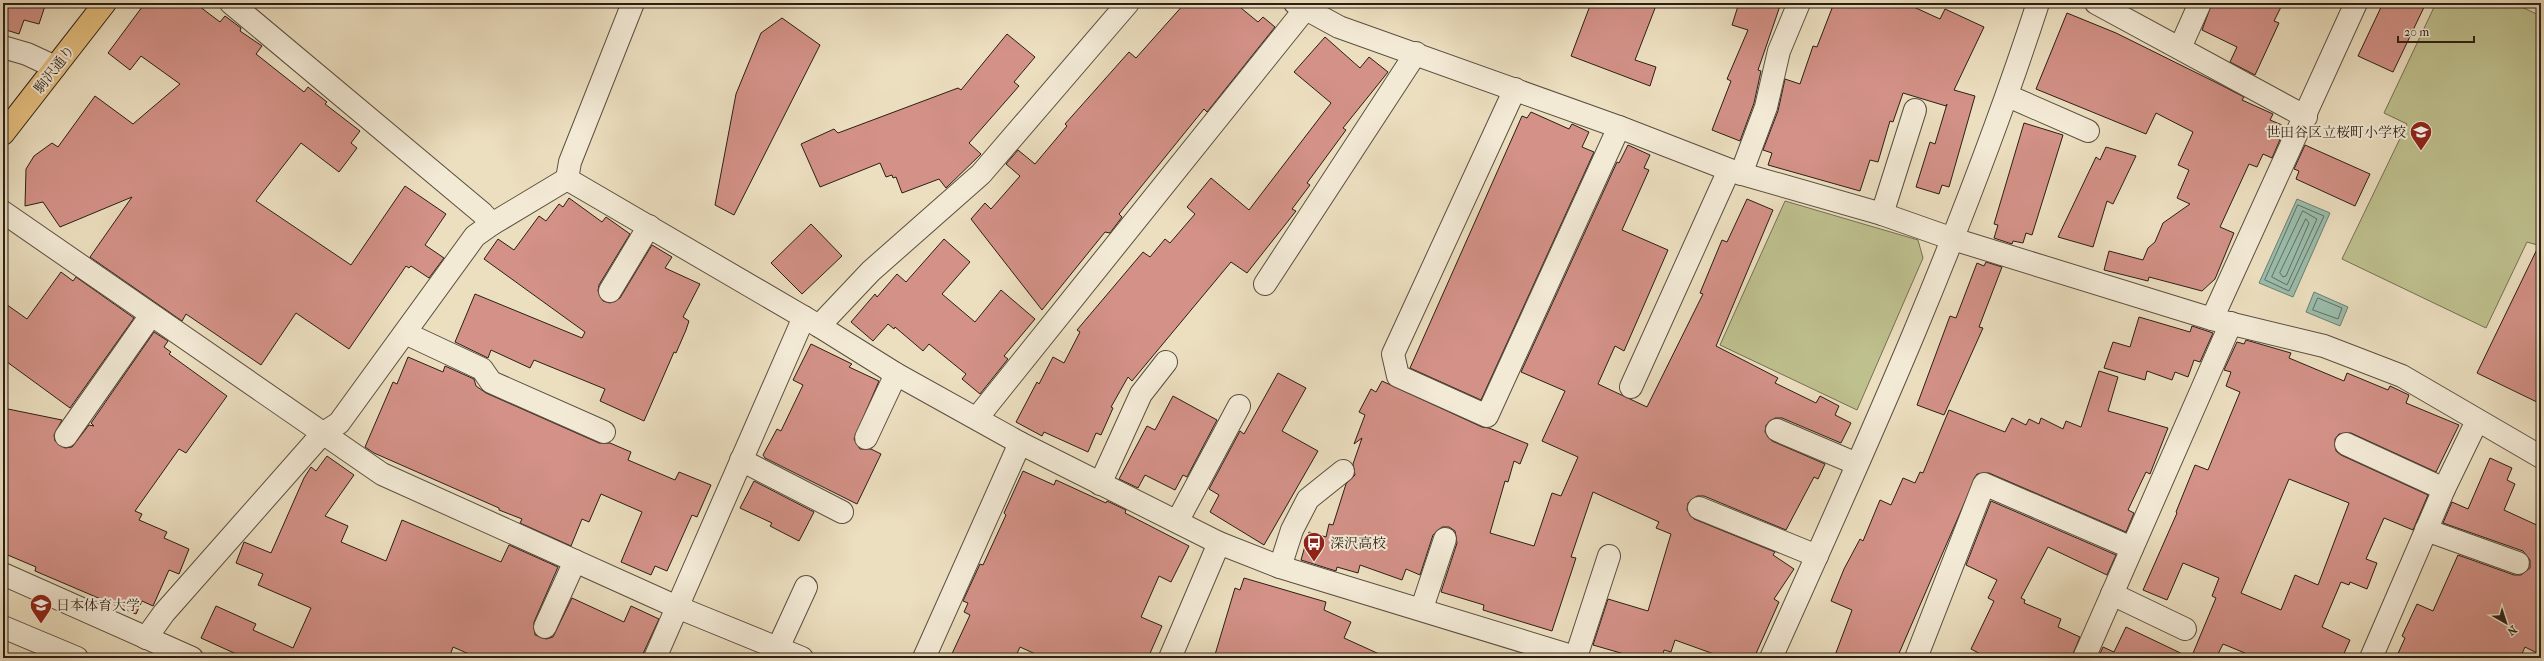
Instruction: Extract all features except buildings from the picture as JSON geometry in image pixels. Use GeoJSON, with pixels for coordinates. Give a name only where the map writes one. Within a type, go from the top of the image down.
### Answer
{"type":"FeatureCollection","features":[{"type":"Feature","properties":{"kind":"main road","name":"駒沢通り"},"geometry":{"type":"LineString","coordinates":[[3,134],[105,3]]}},
{"type":"Feature","properties":{"kind":"street"},"geometry":{"type":"LineString","coordinates":[[231,3],[482,213],[492,224]]}},
{"type":"Feature","properties":{"kind":"street"},"geometry":{"type":"LineString","coordinates":[[146,638],[164,613],[322,434],[339,422],[475,236],[567,178],[570,162],[634,3]]}},
{"type":"Feature","properties":{"kind":"street"},"geometry":{"type":"LineString","coordinates":[[655,658],[741,460],[811,322],[981,174],[1128,3]]}},
{"type":"Feature","properties":{"kind":"street"},"geometry":{"type":"LineString","coordinates":[[1631,388],[1766,107],[1779,51],[1799,3]]}},
{"type":"Feature","properties":{"kind":"street"},"geometry":{"type":"LineString","coordinates":[[1771,658],[1857,464],[1953,239],[2008,96],[2038,3]]}},
{"type":"Feature","properties":{"kind":"street"},"geometry":{"type":"LineString","coordinates":[[2096,3],[2306,117]]}},
{"type":"Feature","properties":{"kind":"street"},"geometry":{"type":"LineString","coordinates":[[2180,48],[2200,3]]}},
{"type":"Feature","properties":{"kind":"street"},"geometry":{"type":"LineString","coordinates":[[2084,658],[2132,548],[2221,321],[2306,117],[2356,3]]}},
{"type":"Feature","properties":{"kind":"street"},"geometry":{"type":"LineString","coordinates":[[977,418],[1300,6],[1339,27],[1416,53],[1619,127],[1735,172],[1882,214],[1953,239],[2221,321],[2324,346],[2402,376],[2541,457]]}},
{"type":"Feature","properties":{"kind":"street"},"geometry":{"type":"LineString","coordinates":[[3,47],[27,54],[56,67]]}},
{"type":"Feature","properties":{"kind":"street"},"geometry":{"type":"LineString","coordinates":[[1265,284],[1416,53]]}},
{"type":"Feature","properties":{"kind":"street"},"geometry":{"type":"LineString","coordinates":[[1515,89],[1393,354],[1398,376],[1487,416],[1619,127]]}},
{"type":"Feature","properties":{"kind":"street"},"geometry":{"type":"LineString","coordinates":[[2008,96],[2088,131]]}},
{"type":"Feature","properties":{"kind":"street"},"geometry":{"type":"LineString","coordinates":[[1882,214],[1915,110]]}},
{"type":"Feature","properties":{"kind":"street"},"geometry":{"type":"LineString","coordinates":[[567,178],[896,374],[1020,443],[1100,484],[1178,520],[1219,543],[1280,567],[1422,608],[1577,658],[1610,556]]}},
{"type":"Feature","properties":{"kind":"street"},"geometry":{"type":"LineString","coordinates":[[3,212],[322,434],[382,474],[677,607],[802,658]]}},
{"type":"Feature","properties":{"kind":"street"},"geometry":{"type":"LineString","coordinates":[[610,291],[649,226]]}},
{"type":"Feature","properties":{"kind":"street"},"geometry":{"type":"LineString","coordinates":[[66,436],[151,315]]}},
{"type":"Feature","properties":{"kind":"street"},"geometry":{"type":"LineString","coordinates":[[405,333],[482,369],[491,382],[604,432]]}},
{"type":"Feature","properties":{"kind":"street"},"geometry":{"type":"LineString","coordinates":[[1100,484],[1141,394],[1166,362]]}},
{"type":"Feature","properties":{"kind":"street"},"geometry":{"type":"LineString","coordinates":[[866,438],[896,374]]}},
{"type":"Feature","properties":{"kind":"street"},"geometry":{"type":"LineString","coordinates":[[1178,520],[1239,406]]}},
{"type":"Feature","properties":{"kind":"street"},"geometry":{"type":"LineString","coordinates":[[2371,658],[2444,489],[2477,421]]}},
{"type":"Feature","properties":{"kind":"street"},"geometry":{"type":"LineString","coordinates":[[1777,430],[1857,464]]}},
{"type":"Feature","properties":{"kind":"street"},"geometry":{"type":"LineString","coordinates":[[924,658],[1020,443]]}},
{"type":"Feature","properties":{"kind":"street"},"geometry":{"type":"LineString","coordinates":[[2346,444],[2444,489]]}},
{"type":"Feature","properties":{"kind":"street"},"geometry":{"type":"LineString","coordinates":[[741,460],[842,512]]}},
{"type":"Feature","properties":{"kind":"street"},"geometry":{"type":"LineString","coordinates":[[1280,567],[1292,530],[1308,499],[1343,471]]}},
{"type":"Feature","properties":{"kind":"street"},"geometry":{"type":"LineString","coordinates":[[1916,658],[1984,484],[2132,548]]}},
{"type":"Feature","properties":{"kind":"street"},"geometry":{"type":"LineString","coordinates":[[1699,508],[1817,556]]}},
{"type":"Feature","properties":{"kind":"street"},"geometry":{"type":"LineString","coordinates":[[2426,530],[2518,563]]}},
{"type":"Feature","properties":{"kind":"street"},"geometry":{"type":"LineString","coordinates":[[1422,608],[1445,539]]}},
{"type":"Feature","properties":{"kind":"street"},"geometry":{"type":"LineString","coordinates":[[1170,658],[1219,543]]}},
{"type":"Feature","properties":{"kind":"street"},"geometry":{"type":"LineString","coordinates":[[544,627],[575,561]]}},
{"type":"Feature","properties":{"kind":"street"},"geometry":{"type":"LineString","coordinates":[[3,574],[192,658]]}},
{"type":"Feature","properties":{"kind":"street"},"geometry":{"type":"LineString","coordinates":[[778,648],[806,587]]}},
{"type":"Feature","properties":{"kind":"street"},"geometry":{"type":"LineString","coordinates":[[2112,594],[2185,628]]}},
{"type":"Feature","properties":{"kind":"street"},"geometry":{"type":"LineString","coordinates":[[3,627],[77,658]]}},
{"type":"Feature","properties":{"kind":"green space"},"geometry":{"type":"Polygon","coordinates":[[[2436,3],[2513,3],[2541,16],[2541,246],[2527,242],[2486,328],[2342,259],[2407,124],[2384,113],[2436,3]]]}},
{"type":"Feature","properties":{"kind":"green space"},"geometry":{"type":"Polygon","coordinates":[[[1785,201],[1918,240],[1923,258],[1857,410],[1720,345],[1785,201]]]}},
{"type":"Feature","properties":{"kind":"water"},"geometry":{"type":"Polygon","coordinates":[[[2297,199],[2330,213],[2293,297],[2259,283],[2297,199]]]}},
{"type":"Feature","properties":{"kind":"water"},"geometry":{"type":"Polygon","coordinates":[[[2314,292],[2348,307],[2340,326],[2306,312],[2314,292]]]}},
{"type":"Feature","properties":{"kind":"place","name":"世田谷区立桜町小学校"},"geometry":{"type":"Point","coordinates":[2421,152]}},
{"type":"Feature","properties":{"kind":"place","name":"深沢高校"},"geometry":{"type":"Point","coordinates":[1314,562]}},
{"type":"Feature","properties":{"kind":"place","name":"日本体育大学"},"geometry":{"type":"Point","coordinates":[41,624]}}]}
